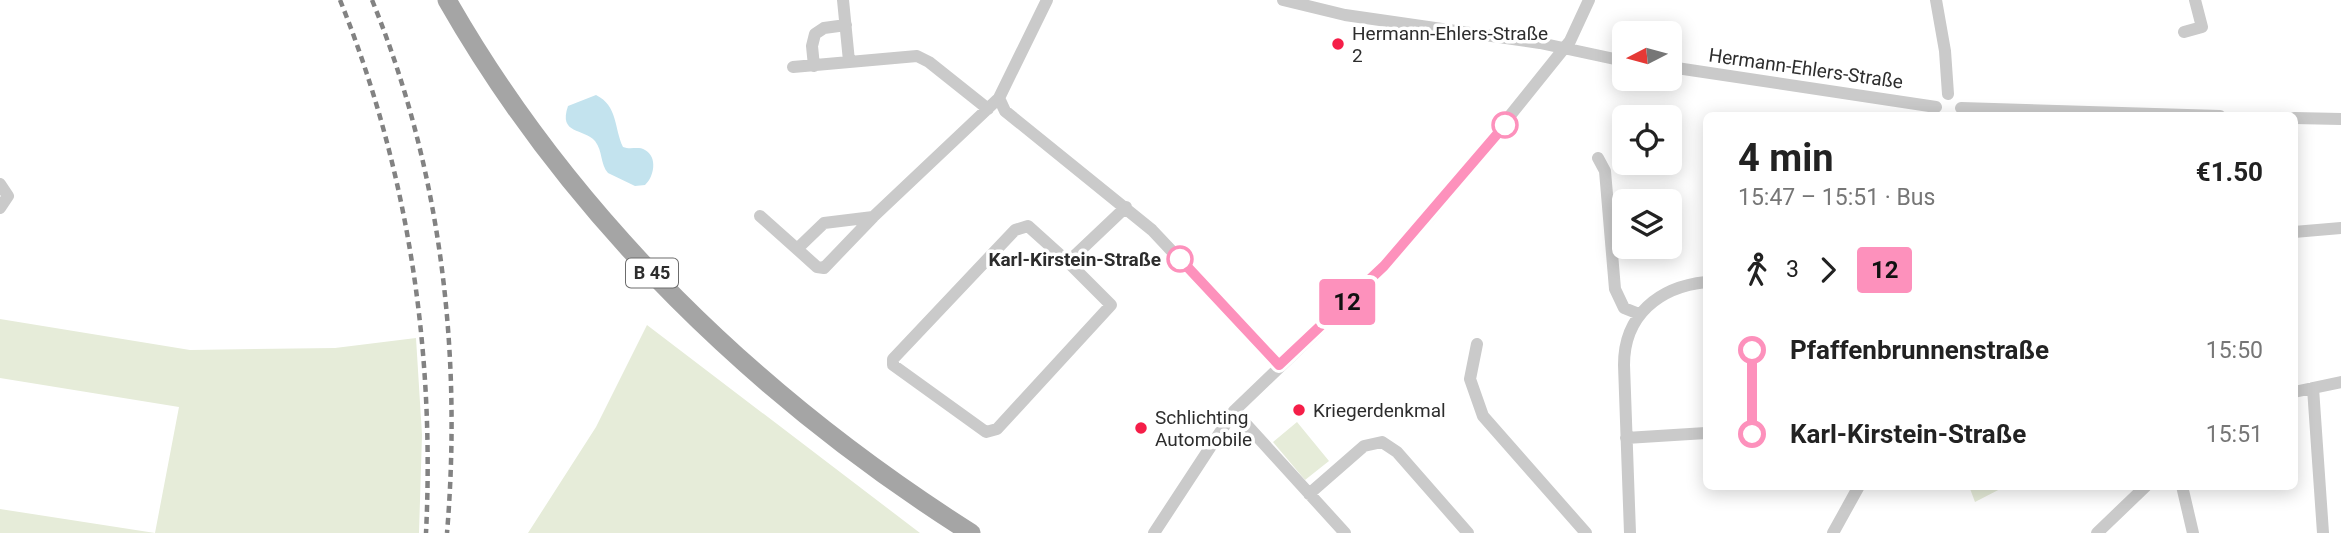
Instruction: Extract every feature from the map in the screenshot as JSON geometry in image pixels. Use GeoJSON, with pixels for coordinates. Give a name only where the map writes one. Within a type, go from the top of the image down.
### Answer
{"type":"FeatureCollection","features":[{"type":"Feature","properties":{"kind":"main road","name":"B 45"},"geometry":{"type":"LineString","coordinates":[[447,0],[534,131],[617,234],[686,309],[761,379],[828,435],[911,495],[971,533]]}},
{"type":"Feature","properties":{"kind":"street"},"geometry":{"type":"LineString","coordinates":[[844,0],[849,61]]}},
{"type":"Feature","properties":{"kind":"street"},"geometry":{"type":"LineString","coordinates":[[760,216],[817,267],[824,268],[873,217],[999,98],[1047,0]]}},
{"type":"Feature","properties":{"kind":"street"},"geometry":{"type":"LineString","coordinates":[[1283,0],[1431,29],[1564,48],[1612,58]]}},
{"type":"Feature","properties":{"kind":"street"},"geometry":{"type":"LineString","coordinates":[[1154,533],[1234,411],[1357,293],[1413,234],[1564,48],[1579,26],[1589,0]]}},
{"type":"Feature","properties":{"kind":"street"},"geometry":{"type":"LineString","coordinates":[[1936,0],[1945,51],[1948,94]]}},
{"type":"Feature","properties":{"kind":"street"},"geometry":{"type":"LineString","coordinates":[[2184,33],[2202,27],[2195,0]]}},
{"type":"Feature","properties":{"kind":"street"},"geometry":{"type":"LineString","coordinates":[[814,66],[812,46],[815,34],[824,28],[846,25]]}},
{"type":"Feature","properties":{"kind":"street"},"geometry":{"type":"LineString","coordinates":[[793,67],[908,55],[924,58],[988,110]]}},
{"type":"Feature","properties":{"kind":"street","name":"Hermann-Ehlers-Straße"},"geometry":{"type":"LineString","coordinates":[[1682,69],[1938,111]]}},
{"type":"Feature","properties":{"kind":"street"},"geometry":{"type":"LineString","coordinates":[[1938,111],[1940,98],[1948,94]]}},
{"type":"Feature","properties":{"kind":"street"},"geometry":{"type":"LineString","coordinates":[[1948,94],[1957,98],[1959,112]]}},
{"type":"Feature","properties":{"kind":"street"},"geometry":{"type":"LineString","coordinates":[[999,98],[1005,111],[1152,230],[1279,365]]}},
{"type":"Feature","properties":{"kind":"street"},"geometry":{"type":"LineString","coordinates":[[2298,118],[2341,119]]}},
{"type":"Feature","properties":{"kind":"street"},"geometry":{"type":"LineString","coordinates":[[1598,158],[1605,171],[1615,289],[1624,308],[1639,314]]}},
{"type":"Feature","properties":{"kind":"street"},"geometry":{"type":"LineString","coordinates":[[0,184],[8,196],[0,208]]}},
{"type":"Feature","properties":{"kind":"street"},"geometry":{"type":"LineString","coordinates":[[1068,262],[1126,207]]}},
{"type":"Feature","properties":{"kind":"street"},"geometry":{"type":"LineString","coordinates":[[797,249],[824,223],[873,217]]}},
{"type":"Feature","properties":{"kind":"street"},"geometry":{"type":"LineString","coordinates":[[1028,226],[1068,262],[1111,305],[997,429],[986,432],[893,365],[893,359],[1015,230],[1028,226]]}},
{"type":"Feature","properties":{"kind":"street"},"geometry":{"type":"LineString","coordinates":[[2298,232],[2341,228]]}},
{"type":"Feature","properties":{"kind":"street"},"geometry":{"type":"LineString","coordinates":[[1629,533],[1624,351],[1628,332],[1639,314],[1671,289],[1703,283]]}},
{"type":"Feature","properties":{"kind":"street"},"geometry":{"type":"LineString","coordinates":[[1477,344],[1470,379],[1474,400],[1483,416],[1586,533]]}},
{"type":"Feature","properties":{"kind":"street"},"geometry":{"type":"LineString","coordinates":[[2298,391],[2341,382]]}},
{"type":"Feature","properties":{"kind":"street"},"geometry":{"type":"LineString","coordinates":[[2313,387],[2323,533]]}},
{"type":"Feature","properties":{"kind":"street"},"geometry":{"type":"LineString","coordinates":[[1234,411],[1345,533]]}},
{"type":"Feature","properties":{"kind":"street"},"geometry":{"type":"LineString","coordinates":[[1626,438],[1703,433]]}},
{"type":"Feature","properties":{"kind":"street"},"geometry":{"type":"LineString","coordinates":[[1309,494],[1364,446],[1382,442],[1397,452],[1468,533]]}},
{"type":"Feature","properties":{"kind":"street"},"geometry":{"type":"LineString","coordinates":[[1833,533],[1857,490]]}},
{"type":"Feature","properties":{"kind":"street"},"geometry":{"type":"LineString","coordinates":[[2096,533],[2142,490]]}},
{"type":"Feature","properties":{"kind":"street"},"geometry":{"type":"LineString","coordinates":[[2183,490],[2193,533]]}},
{"type":"Feature","properties":{"kind":"green space"},"geometry":{"type":"Polygon","coordinates":[[[0,319],[190,350],[335,348],[416,338],[422,435],[419,533],[155,533],[179,407],[0,378],[0,319]]]}},
{"type":"Feature","properties":{"kind":"green space"},"geometry":{"type":"Polygon","coordinates":[[[647,325],[920,533],[528,533],[596,427],[647,325]]]}},
{"type":"Feature","properties":{"kind":"green space"},"geometry":{"type":"Polygon","coordinates":[[[1297,422],[1329,461],[1305,480],[1273,442],[1297,422]]]}},
{"type":"Feature","properties":{"kind":"green space"},"geometry":{"type":"Polygon","coordinates":[[[1970,490],[1998,490],[1975,502],[1970,490]]]}},
{"type":"Feature","properties":{"kind":"green space"},"geometry":{"type":"Polygon","coordinates":[[[0,509],[155,533],[0,533],[0,509]]]}},
{"type":"Feature","properties":{"kind":"water"},"geometry":{"type":"Polygon","coordinates":[[[596,95],[612,111],[623,147],[643,149],[652,157],[652,172],[645,185],[635,186],[608,173],[595,141],[574,130],[566,122],[568,106],[596,95]]]}},
{"type":"Feature","properties":{"kind":"railway"},"geometry":{"type":"LineString","coordinates":[[340,0],[364,64],[383,129],[412,262],[426,397],[426,533]]}},
{"type":"Feature","properties":{"kind":"railway"},"geometry":{"type":"LineString","coordinates":[[372,0],[396,64],[415,129],[441,262],[451,397],[447,533]]}},
{"type":"Feature","properties":{"kind":"bus line","name":"12"},"geometry":{"type":"LineString","coordinates":[[1180,259],[1279,365],[1384,266],[1505,125]]}},
{"type":"Feature","properties":{"kind":"place","name":"Hermann-Ehlers-Straße 2"},"geometry":{"type":"Point","coordinates":[1338,44]}},
{"type":"Feature","properties":{"kind":"place","name":"Karl-Kirstein-Straße"},"geometry":{"type":"Point","coordinates":[1180,259]}},
{"type":"Feature","properties":{"kind":"place","name":"Kriegerdenkmal"},"geometry":{"type":"Point","coordinates":[1299,410]}},
{"type":"Feature","properties":{"kind":"place","name":"Schlichting Automobile"},"geometry":{"type":"Point","coordinates":[1141,428]}}]}
